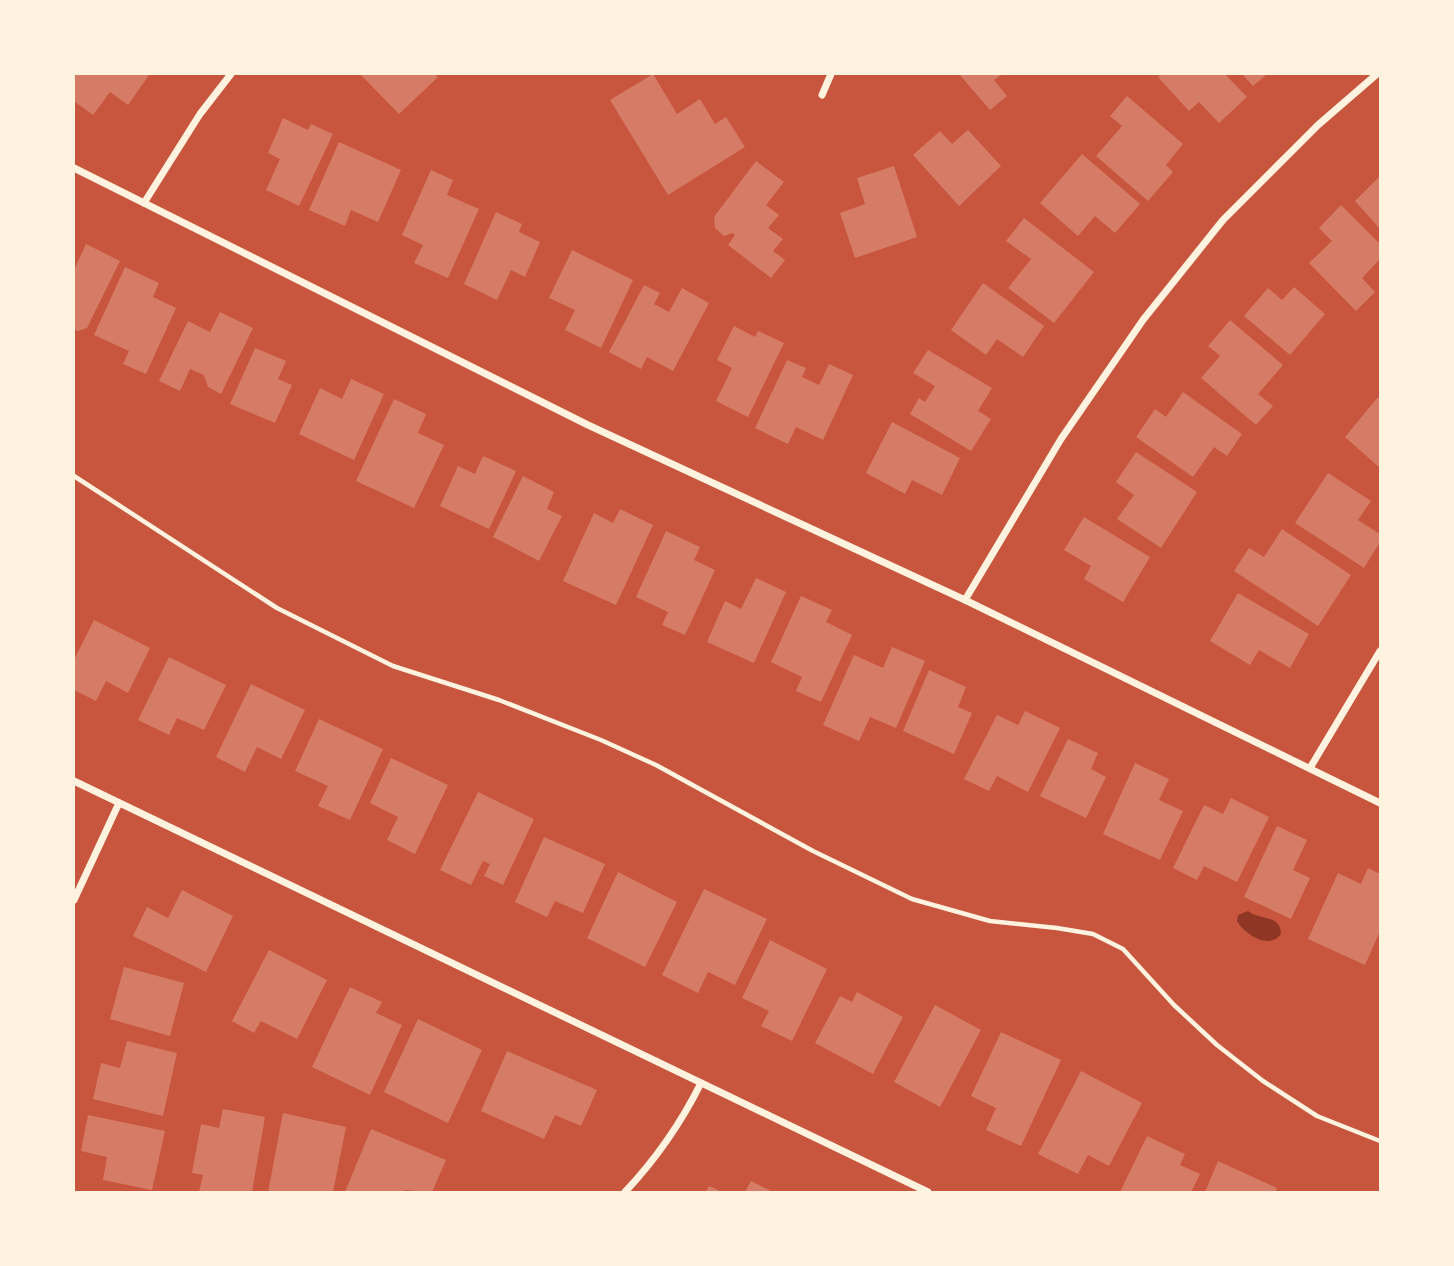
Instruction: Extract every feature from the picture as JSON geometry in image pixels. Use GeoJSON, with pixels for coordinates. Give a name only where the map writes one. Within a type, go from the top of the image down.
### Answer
{"type":"FeatureCollection","features":[{"type":"Feature","properties":{"kind":"street"},"geometry":{"type":"LineString","coordinates":[[144,203],[200,114],[231,74]]}},
{"type":"Feature","properties":{"kind":"street"},"geometry":{"type":"LineString","coordinates":[[822,95],[831,74]]}},
{"type":"Feature","properties":{"kind":"street"},"geometry":{"type":"LineString","coordinates":[[965,600],[1061,439],[1151,310],[1223,219],[1318,125],[1377,74]]}},
{"type":"Feature","properties":{"kind":"street"},"geometry":{"type":"LineString","coordinates":[[74,168],[588,425],[965,600],[1381,803]]}},
{"type":"Feature","properties":{"kind":"street"},"geometry":{"type":"LineString","coordinates":[[1310,768],[1381,651]]}},
{"type":"Feature","properties":{"kind":"street"},"geometry":{"type":"LineString","coordinates":[[74,781],[928,1192]]}},
{"type":"Feature","properties":{"kind":"street"},"geometry":{"type":"LineString","coordinates":[[74,900],[119,803]]}},
{"type":"Feature","properties":{"kind":"street"},"geometry":{"type":"LineString","coordinates":[[625,1192],[647,1169],[680,1124],[701,1083]]}},
{"type":"Feature","properties":{"kind":"path"},"geometry":{"type":"LineString","coordinates":[[74,476],[277,608],[393,666],[499,700],[623,750],[667,771],[813,851],[912,899],[990,921],[1093,934],[1123,949],[1174,1005],[1217,1045],[1262,1081],[1317,1115],[1381,1141]]}},
{"type":"Feature","properties":{"kind":"shaded area"},"geometry":{"type":"Polygon","coordinates":[[[1248,911],[1277,923],[1281,934],[1276,939],[1264,941],[1246,931],[1237,921],[1238,915],[1248,911]]]}},
{"type":"Feature","properties":{"kind":"building"},"geometry":{"type":"Polygon","coordinates":[[[74,74],[149,75],[128,105],[110,92],[93,115],[74,101],[74,74]]]}},
{"type":"Feature","properties":{"kind":"building"},"geometry":{"type":"Polygon","coordinates":[[[360,74],[434,74],[438,77],[399,114],[360,74]]]}},
{"type":"Feature","properties":{"kind":"building"},"geometry":{"type":"Polygon","coordinates":[[[653,74],[677,114],[700,99],[715,124],[726,117],[745,147],[668,195],[610,100],[653,74]]]}},
{"type":"Feature","properties":{"kind":"building"},"geometry":{"type":"Polygon","coordinates":[[[959,74],[1002,74],[994,80],[1007,96],[990,110],[959,74]]]}},
{"type":"Feature","properties":{"kind":"building"},"geometry":{"type":"Polygon","coordinates":[[[1162,74],[1225,74],[1247,97],[1219,123],[1199,102],[1189,111],[1158,77],[1162,74]]]}},
{"type":"Feature","properties":{"kind":"building"},"geometry":{"type":"Polygon","coordinates":[[[1242,74],[1267,74],[1253,86],[1242,74]]]}},
{"type":"Feature","properties":{"kind":"building"},"geometry":{"type":"Polygon","coordinates":[[[1127,96],[1183,144],[1166,165],[1173,172],[1148,201],[1096,156],[1122,126],[1110,116],[1127,96]]]}},
{"type":"Feature","properties":{"kind":"building"},"geometry":{"type":"Polygon","coordinates":[[[283,118],[308,130],[311,124],[333,134],[299,206],[266,190],[280,159],[268,153],[283,118]]]}},
{"type":"Feature","properties":{"kind":"building"},"geometry":{"type":"Polygon","coordinates":[[[968,130],[1001,166],[959,206],[913,155],[940,131],[952,144],[968,130]]]}},
{"type":"Feature","properties":{"kind":"building"},"geometry":{"type":"Polygon","coordinates":[[[339,142],[401,170],[378,222],[351,210],[345,226],[309,210],[339,142]]]}},
{"type":"Feature","properties":{"kind":"building"},"geometry":{"type":"Polygon","coordinates":[[[1082,154],[1140,204],[1115,233],[1095,216],[1078,236],[1040,203],[1082,154]]]}},
{"type":"Feature","properties":{"kind":"building"},"geometry":{"type":"Polygon","coordinates":[[[756,161],[784,182],[766,205],[779,215],[768,228],[783,239],[773,251],[785,260],[771,278],[728,245],[735,235],[732,233],[724,236],[715,228],[714,217],[756,161]]]}},
{"type":"Feature","properties":{"kind":"building"},"geometry":{"type":"Polygon","coordinates":[[[894,166],[917,237],[855,258],[840,213],[865,204],[857,178],[894,166]]]}},
{"type":"Feature","properties":{"kind":"building"},"geometry":{"type":"Polygon","coordinates":[[[431,170],[453,180],[447,195],[479,209],[448,278],[414,263],[423,245],[402,235],[431,170]]]}},
{"type":"Feature","properties":{"kind":"building"},"geometry":{"type":"Polygon","coordinates":[[[1380,176],[1380,229],[1355,201],[1380,176]]]}},
{"type":"Feature","properties":{"kind":"building"},"geometry":{"type":"Polygon","coordinates":[[[1341,205],[1380,244],[1380,259],[1362,278],[1375,292],[1356,311],[1309,263],[1332,241],[1319,228],[1341,205]]]}},
{"type":"Feature","properties":{"kind":"building"},"geometry":{"type":"Polygon","coordinates":[[[496,212],[522,224],[519,232],[540,242],[525,277],[511,270],[497,300],[464,284],[496,212]]]}},
{"type":"Feature","properties":{"kind":"building"},"geometry":{"type":"Polygon","coordinates":[[[1024,218],[1094,272],[1054,323],[1008,288],[1031,259],[1006,241],[1024,218]]]}},
{"type":"Feature","properties":{"kind":"building"},"geometry":{"type":"Polygon","coordinates":[[[86,244],[120,261],[87,328],[78,331],[74,329],[74,270],[86,244]]]}},
{"type":"Feature","properties":{"kind":"building"},"geometry":{"type":"Polygon","coordinates":[[[572,250],[633,280],[601,348],[565,330],[575,310],[549,298],[572,250]]]}},
{"type":"Feature","properties":{"kind":"building"},"geometry":{"type":"Polygon","coordinates":[[[125,267],[159,283],[153,297],[176,308],[146,374],[123,364],[129,351],[94,335],[125,267]]]}},
{"type":"Feature","properties":{"kind":"building"},"geometry":{"type":"Polygon","coordinates":[[[983,283],[1044,326],[1023,357],[997,339],[986,355],[951,330],[983,283]]]}},
{"type":"Feature","properties":{"kind":"building"},"geometry":{"type":"Polygon","coordinates":[[[644,285],[660,293],[654,304],[669,312],[682,288],[709,303],[673,371],[647,357],[641,369],[609,352],[644,285]]]}},
{"type":"Feature","properties":{"kind":"building"},"geometry":{"type":"Polygon","coordinates":[[[1294,287],[1325,314],[1290,355],[1244,316],[1268,288],[1282,300],[1294,287]]]}},
{"type":"Feature","properties":{"kind":"building"},"geometry":{"type":"Polygon","coordinates":[[[220,312],[253,328],[221,394],[208,387],[204,375],[190,369],[180,391],[159,381],[188,321],[210,332],[220,312]]]}},
{"type":"Feature","properties":{"kind":"building"},"geometry":{"type":"Polygon","coordinates":[[[1230,320],[1283,365],[1258,394],[1273,406],[1256,425],[1201,378],[1220,356],[1208,346],[1230,320]]]}},
{"type":"Feature","properties":{"kind":"building"},"geometry":{"type":"Polygon","coordinates":[[[734,326],[755,337],[758,331],[784,343],[748,417],[716,401],[732,368],[717,360],[734,326]]]}},
{"type":"Feature","properties":{"kind":"building"},"geometry":{"type":"Polygon","coordinates":[[[255,348],[286,361],[278,379],[292,385],[275,423],[230,404],[255,348]]]}},
{"type":"Feature","properties":{"kind":"building"},"geometry":{"type":"Polygon","coordinates":[[[928,350],[992,388],[978,411],[991,419],[971,451],[910,414],[919,398],[925,402],[935,386],[913,373],[928,350]]]}},
{"type":"Feature","properties":{"kind":"building"},"geometry":{"type":"Polygon","coordinates":[[[787,360],[806,368],[802,377],[819,385],[829,364],[853,375],[823,440],[796,427],[788,444],[755,428],[787,360]]]}},
{"type":"Feature","properties":{"kind":"building"},"geometry":{"type":"Polygon","coordinates":[[[351,379],[384,394],[354,460],[299,434],[320,388],[342,399],[351,379]]]}},
{"type":"Feature","properties":{"kind":"building"},"geometry":{"type":"Polygon","coordinates":[[[1183,392],[1242,434],[1227,456],[1214,447],[1193,477],[1136,437],[1155,409],[1166,417],[1183,392]]]}},
{"type":"Feature","properties":{"kind":"building"},"geometry":{"type":"Polygon","coordinates":[[[1378,397],[1380,399],[1380,468],[1345,437],[1378,397]]]}},
{"type":"Feature","properties":{"kind":"building"},"geometry":{"type":"Polygon","coordinates":[[[394,399],[426,414],[418,433],[444,445],[414,508],[356,481],[394,399]]]}},
{"type":"Feature","properties":{"kind":"building"},"geometry":{"type":"Polygon","coordinates":[[[892,422],[960,458],[942,495],[912,480],[905,494],[866,473],[892,422]]]}},
{"type":"Feature","properties":{"kind":"building"},"geometry":{"type":"Polygon","coordinates":[[[1136,452],[1197,492],[1161,548],[1117,519],[1134,495],[1116,482],[1136,452]]]}},
{"type":"Feature","properties":{"kind":"building"},"geometry":{"type":"Polygon","coordinates":[[[483,456],[516,471],[489,529],[440,506],[458,466],[475,474],[483,456]]]}},
{"type":"Feature","properties":{"kind":"building"},"geometry":{"type":"Polygon","coordinates":[[[1328,473],[1371,501],[1358,520],[1380,534],[1380,542],[1364,568],[1295,523],[1328,473]]]}},
{"type":"Feature","properties":{"kind":"building"},"geometry":{"type":"Polygon","coordinates":[[[523,476],[554,492],[547,509],[562,516],[539,561],[493,537],[523,476]]]}},
{"type":"Feature","properties":{"kind":"building"},"geometry":{"type":"Polygon","coordinates":[[[620,509],[653,525],[616,605],[563,581],[594,513],[613,523],[620,509]]]}},
{"type":"Feature","properties":{"kind":"building"},"geometry":{"type":"Polygon","coordinates":[[[1084,517],[1150,557],[1123,602],[1084,579],[1091,566],[1064,550],[1084,517]]]}},
{"type":"Feature","properties":{"kind":"building"},"geometry":{"type":"Polygon","coordinates":[[[1282,529],[1351,575],[1318,626],[1234,571],[1249,548],[1264,557],[1282,529]]]}},
{"type":"Feature","properties":{"kind":"building"},"geometry":{"type":"Polygon","coordinates":[[[666,531],[700,547],[694,560],[715,570],[685,635],[662,625],[668,612],[636,597],[666,531]]]}},
{"type":"Feature","properties":{"kind":"building"},"geometry":{"type":"Polygon","coordinates":[[[756,578],[786,592],[754,663],[707,642],[725,601],[741,609],[756,578]]]}},
{"type":"Feature","properties":{"kind":"building"},"geometry":{"type":"Polygon","coordinates":[[[1238,593],[1309,634],[1290,668],[1259,650],[1250,665],[1210,641],[1238,593]]]}},
{"type":"Feature","properties":{"kind":"building"},"geometry":{"type":"Polygon","coordinates":[[[801,596],[832,610],[826,622],[852,635],[821,702],[796,691],[802,677],[771,662],[801,596]]]}},
{"type":"Feature","properties":{"kind":"building"},"geometry":{"type":"Polygon","coordinates":[[[94,620],[150,648],[128,693],[106,681],[96,701],[74,690],[74,660],[94,620]]]}},
{"type":"Feature","properties":{"kind":"building"},"geometry":{"type":"Polygon","coordinates":[[[892,647],[925,661],[896,728],[870,717],[859,741],[823,725],[854,655],[883,668],[892,647]]]}},
{"type":"Feature","properties":{"kind":"building"},"geometry":{"type":"Polygon","coordinates":[[[169,657],[226,685],[204,730],[177,718],[169,735],[138,720],[169,657]]]}},
{"type":"Feature","properties":{"kind":"building"},"geometry":{"type":"Polygon","coordinates":[[[929,670],[966,687],[958,707],[972,713],[954,754],[903,731],[929,670]]]}},
{"type":"Feature","properties":{"kind":"building"},"geometry":{"type":"Polygon","coordinates":[[[251,684],[305,710],[281,759],[257,747],[245,772],[216,757],[251,684]]]}},
{"type":"Feature","properties":{"kind":"building"},"geometry":{"type":"Polygon","coordinates":[[[1025,711],[1060,728],[1028,792],[997,776],[989,791],[964,779],[997,715],[1018,725],[1025,711]]]}},
{"type":"Feature","properties":{"kind":"building"},"geometry":{"type":"Polygon","coordinates":[[[319,719],[383,749],[350,820],[318,806],[328,786],[295,771],[319,719]]]}},
{"type":"Feature","properties":{"kind":"building"},"geometry":{"type":"Polygon","coordinates":[[[1068,739],[1098,753],[1091,769],[1106,777],[1086,818],[1040,796],[1068,739]]]}},
{"type":"Feature","properties":{"kind":"building"},"geometry":{"type":"Polygon","coordinates":[[[391,758],[448,785],[415,854],[387,840],[398,817],[370,803],[391,758]]]}},
{"type":"Feature","properties":{"kind":"building"},"geometry":{"type":"Polygon","coordinates":[[[1135,763],[1169,779],[1159,800],[1183,811],[1160,860],[1103,834],[1135,763]]]}},
{"type":"Feature","properties":{"kind":"building"},"geometry":{"type":"Polygon","coordinates":[[[478,792],[534,819],[503,885],[484,876],[490,864],[483,861],[471,885],[440,870],[478,792]]]}},
{"type":"Feature","properties":{"kind":"building"},"geometry":{"type":"Polygon","coordinates":[[[1231,798],[1269,817],[1237,882],[1204,866],[1197,880],[1173,868],[1204,805],[1223,814],[1231,798]]]}},
{"type":"Feature","properties":{"kind":"building"},"geometry":{"type":"Polygon","coordinates":[[[1277,826],[1307,840],[1293,870],[1310,878],[1291,919],[1244,897],[1277,826]]]}},
{"type":"Feature","properties":{"kind":"building"},"geometry":{"type":"Polygon","coordinates":[[[544,837],[605,864],[583,913],[555,901],[547,917],[515,902],[544,837]]]}},
{"type":"Feature","properties":{"kind":"building"},"geometry":{"type":"Polygon","coordinates":[[[1368,868],[1380,874],[1380,931],[1365,965],[1308,939],[1338,873],[1361,884],[1368,868]]]}},
{"type":"Feature","properties":{"kind":"building"},"geometry":{"type":"Polygon","coordinates":[[[618,872],[677,902],[645,967],[587,938],[618,872]]]}},
{"type":"Feature","properties":{"kind":"building"},"geometry":{"type":"Polygon","coordinates":[[[704,889],[767,919],[735,985],[708,972],[698,993],[662,975],[704,889]]]}},
{"type":"Feature","properties":{"kind":"building"},"geometry":{"type":"Polygon","coordinates":[[[182,890],[233,916],[206,972],[133,936],[147,907],[168,918],[182,890]]]}},
{"type":"Feature","properties":{"kind":"building"},"geometry":{"type":"Polygon","coordinates":[[[770,940],[827,969],[792,1041],[761,1026],[769,1011],[742,998],[770,940]]]}},
{"type":"Feature","properties":{"kind":"building"},"geometry":{"type":"Polygon","coordinates":[[[269,950],[327,980],[297,1039],[261,1021],[254,1033],[232,1021],[269,950]]]}},
{"type":"Feature","properties":{"kind":"building"},"geometry":{"type":"Polygon","coordinates":[[[124,967],[184,983],[170,1036],[110,1019],[124,967]]]}},
{"type":"Feature","properties":{"kind":"building"},"geometry":{"type":"Polygon","coordinates":[[[350,987],[382,1002],[376,1013],[402,1025],[370,1095],[312,1067],[350,987]]]}},
{"type":"Feature","properties":{"kind":"building"},"geometry":{"type":"Polygon","coordinates":[[[857,992],[903,1017],[873,1074],[815,1043],[840,996],[852,1002],[857,992]]]}},
{"type":"Feature","properties":{"kind":"building"},"geometry":{"type":"Polygon","coordinates":[[[935,1005],[981,1030],[940,1107],[894,1082],[935,1005]]]}},
{"type":"Feature","properties":{"kind":"building"},"geometry":{"type":"Polygon","coordinates":[[[418,1019],[482,1050],[448,1123],[384,1092],[418,1019]]]}},
{"type":"Feature","properties":{"kind":"building"},"geometry":{"type":"Polygon","coordinates":[[[1001,1032],[1061,1060],[1021,1146],[986,1130],[996,1108],[971,1096],[1001,1032]]]}},
{"type":"Feature","properties":{"kind":"building"},"geometry":{"type":"Polygon","coordinates":[[[127,1041],[177,1053],[163,1116],[93,1099],[101,1063],[120,1068],[127,1041]]]}},
{"type":"Feature","properties":{"kind":"building"},"geometry":{"type":"Polygon","coordinates":[[[507,1051],[597,1090],[581,1126],[555,1115],[544,1139],[481,1111],[507,1051]]]}},
{"type":"Feature","properties":{"kind":"building"},"geometry":{"type":"Polygon","coordinates":[[[1081,1071],[1142,1103],[1109,1166],[1088,1155],[1078,1174],[1038,1154],[1081,1071]]]}},
{"type":"Feature","properties":{"kind":"building"},"geometry":{"type":"Polygon","coordinates":[[[223,1109],[265,1117],[252,1192],[199,1192],[203,1175],[192,1173],[201,1124],[219,1128],[223,1109]]]}},
{"type":"Feature","properties":{"kind":"building"},"geometry":{"type":"Polygon","coordinates":[[[283,1113],[346,1127],[333,1192],[268,1192],[283,1113]]]}},
{"type":"Feature","properties":{"kind":"building"},"geometry":{"type":"Polygon","coordinates":[[[88,1115],[165,1131],[152,1190],[103,1180],[107,1157],[81,1151],[88,1115]]]}},
{"type":"Feature","properties":{"kind":"building"},"geometry":{"type":"Polygon","coordinates":[[[371,1129],[446,1160],[432,1192],[345,1192],[371,1129]]]}},
{"type":"Feature","properties":{"kind":"building"},"geometry":{"type":"Polygon","coordinates":[[[1147,1136],[1185,1154],[1180,1165],[1200,1174],[1191,1192],[1120,1192],[1147,1136]]]}},
{"type":"Feature","properties":{"kind":"building"},"geometry":{"type":"Polygon","coordinates":[[[1218,1161],[1277,1188],[1275,1192],[1205,1192],[1218,1161]]]}},
{"type":"Feature","properties":{"kind":"building"},"geometry":{"type":"Polygon","coordinates":[[[751,1181],[773,1192],[745,1192],[751,1181]]]}},
{"type":"Feature","properties":{"kind":"building"},"geometry":{"type":"Polygon","coordinates":[[[709,1186],[722,1192],[706,1192],[709,1186]]]}}]}
